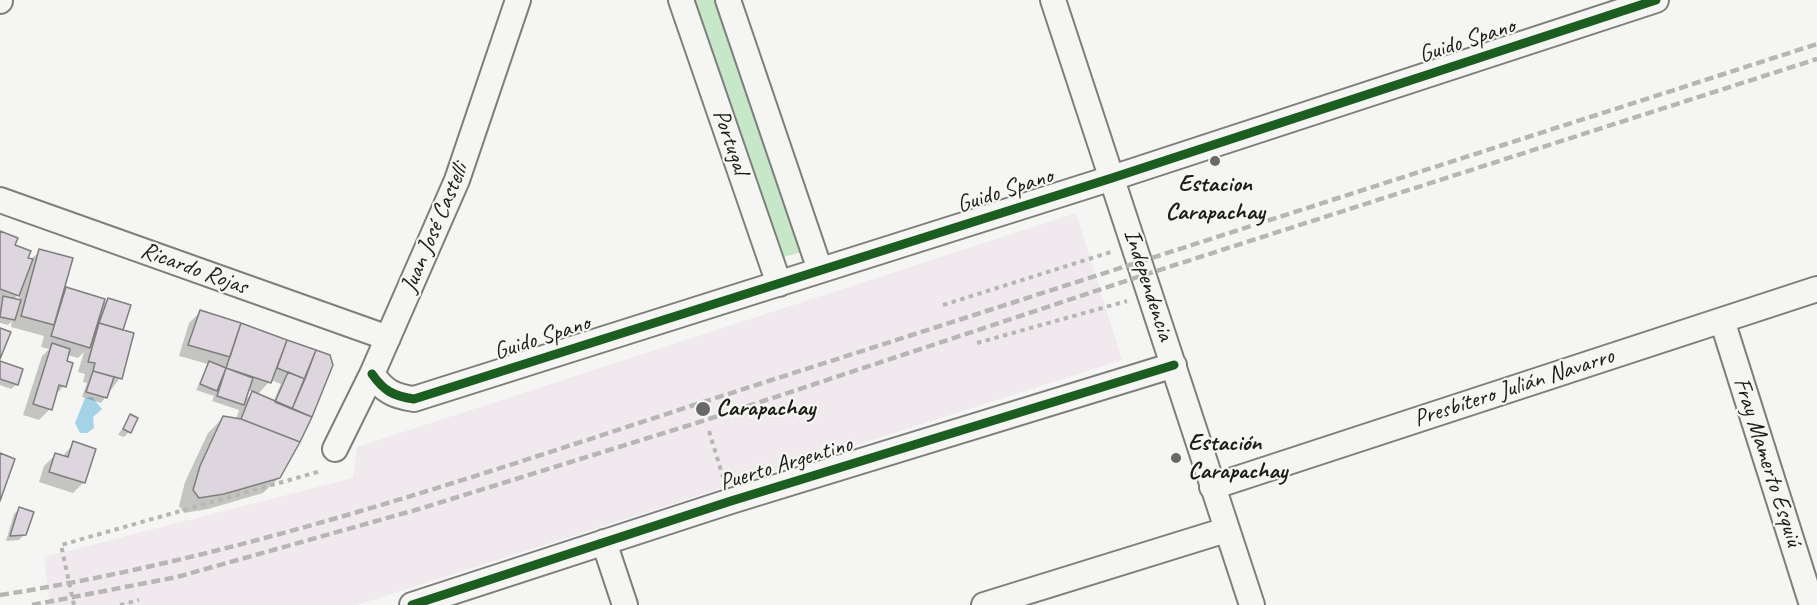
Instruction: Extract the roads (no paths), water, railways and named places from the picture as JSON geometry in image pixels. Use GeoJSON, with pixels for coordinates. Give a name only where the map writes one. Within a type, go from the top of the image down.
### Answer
{"type":"FeatureCollection","features":[{"type":"Feature","properties":{"kind":"street","name":"Juan José Castelli"},"geometry":{"type":"LineString","coordinates":[[335,449],[372,374],[457,180],[518,0]]}},
{"type":"Feature","properties":{"kind":"street","name":"Portugal"},"geometry":{"type":"LineString","coordinates":[[681,0],[779,284]]}},
{"type":"Feature","properties":{"kind":"street","name":"Portugal"},"geometry":{"type":"LineString","coordinates":[[728,0],[820,270]]}},
{"type":"Feature","properties":{"kind":"street","name":"Independencia"},"geometry":{"type":"LineString","coordinates":[[1053,0],[1252,605]]}},
{"type":"Feature","properties":{"kind":"street","name":"Guido Spano"},"geometry":{"type":"LineString","coordinates":[[372,374],[381,387],[394,396],[414,399],[1112,178],[1614,6],[1656,0]]}},
{"type":"Feature","properties":{"kind":"street","name":"Ricardo Rojas"},"geometry":{"type":"LineString","coordinates":[[0,200],[388,338]]}},
{"type":"Feature","properties":{"kind":"street","name":"Presbítero Julián Navarro"},"geometry":{"type":"LineString","coordinates":[[1212,487],[1817,289]]}},
{"type":"Feature","properties":{"kind":"street","name":"Fray Mamerto Esquiú"},"geometry":{"type":"LineString","coordinates":[[1722,320],[1812,605]]}},
{"type":"Feature","properties":{"kind":"street","name":"Puerto Argentino"},"geometry":{"type":"LineString","coordinates":[[412,605],[731,501],[1174,365]]}},
{"type":"Feature","properties":{"kind":"street"},"geometry":{"type":"LineString","coordinates":[[984,605],[1226,530]]}},
{"type":"Feature","properties":{"kind":"street"},"geometry":{"type":"LineString","coordinates":[[604,542],[625,605]]}},
{"type":"Feature","properties":{"kind":"water"},"geometry":{"type":"Polygon","coordinates":[[[92,397],[102,409],[93,417],[94,428],[87,433],[80,433],[75,423],[85,398],[92,397]]]}},
{"type":"Feature","properties":{"kind":"railway"},"geometry":{"type":"LineString","coordinates":[[0,595],[96,578],[192,557],[381,505],[1817,44]]}},
{"type":"Feature","properties":{"kind":"railway"},"geometry":{"type":"LineString","coordinates":[[32,605],[177,577],[419,509],[706,420],[1144,275],[1817,59]]}},
{"type":"Feature","properties":{"kind":"place","name":"Estacion Carapachay"},"geometry":{"type":"Point","coordinates":[1215,161]}},
{"type":"Feature","properties":{"kind":"place","name":"Carapachay"},"geometry":{"type":"Point","coordinates":[703,409]}},
{"type":"Feature","properties":{"kind":"place","name":"Estación Carapachay"},"geometry":{"type":"Point","coordinates":[1176,458]}}]}
